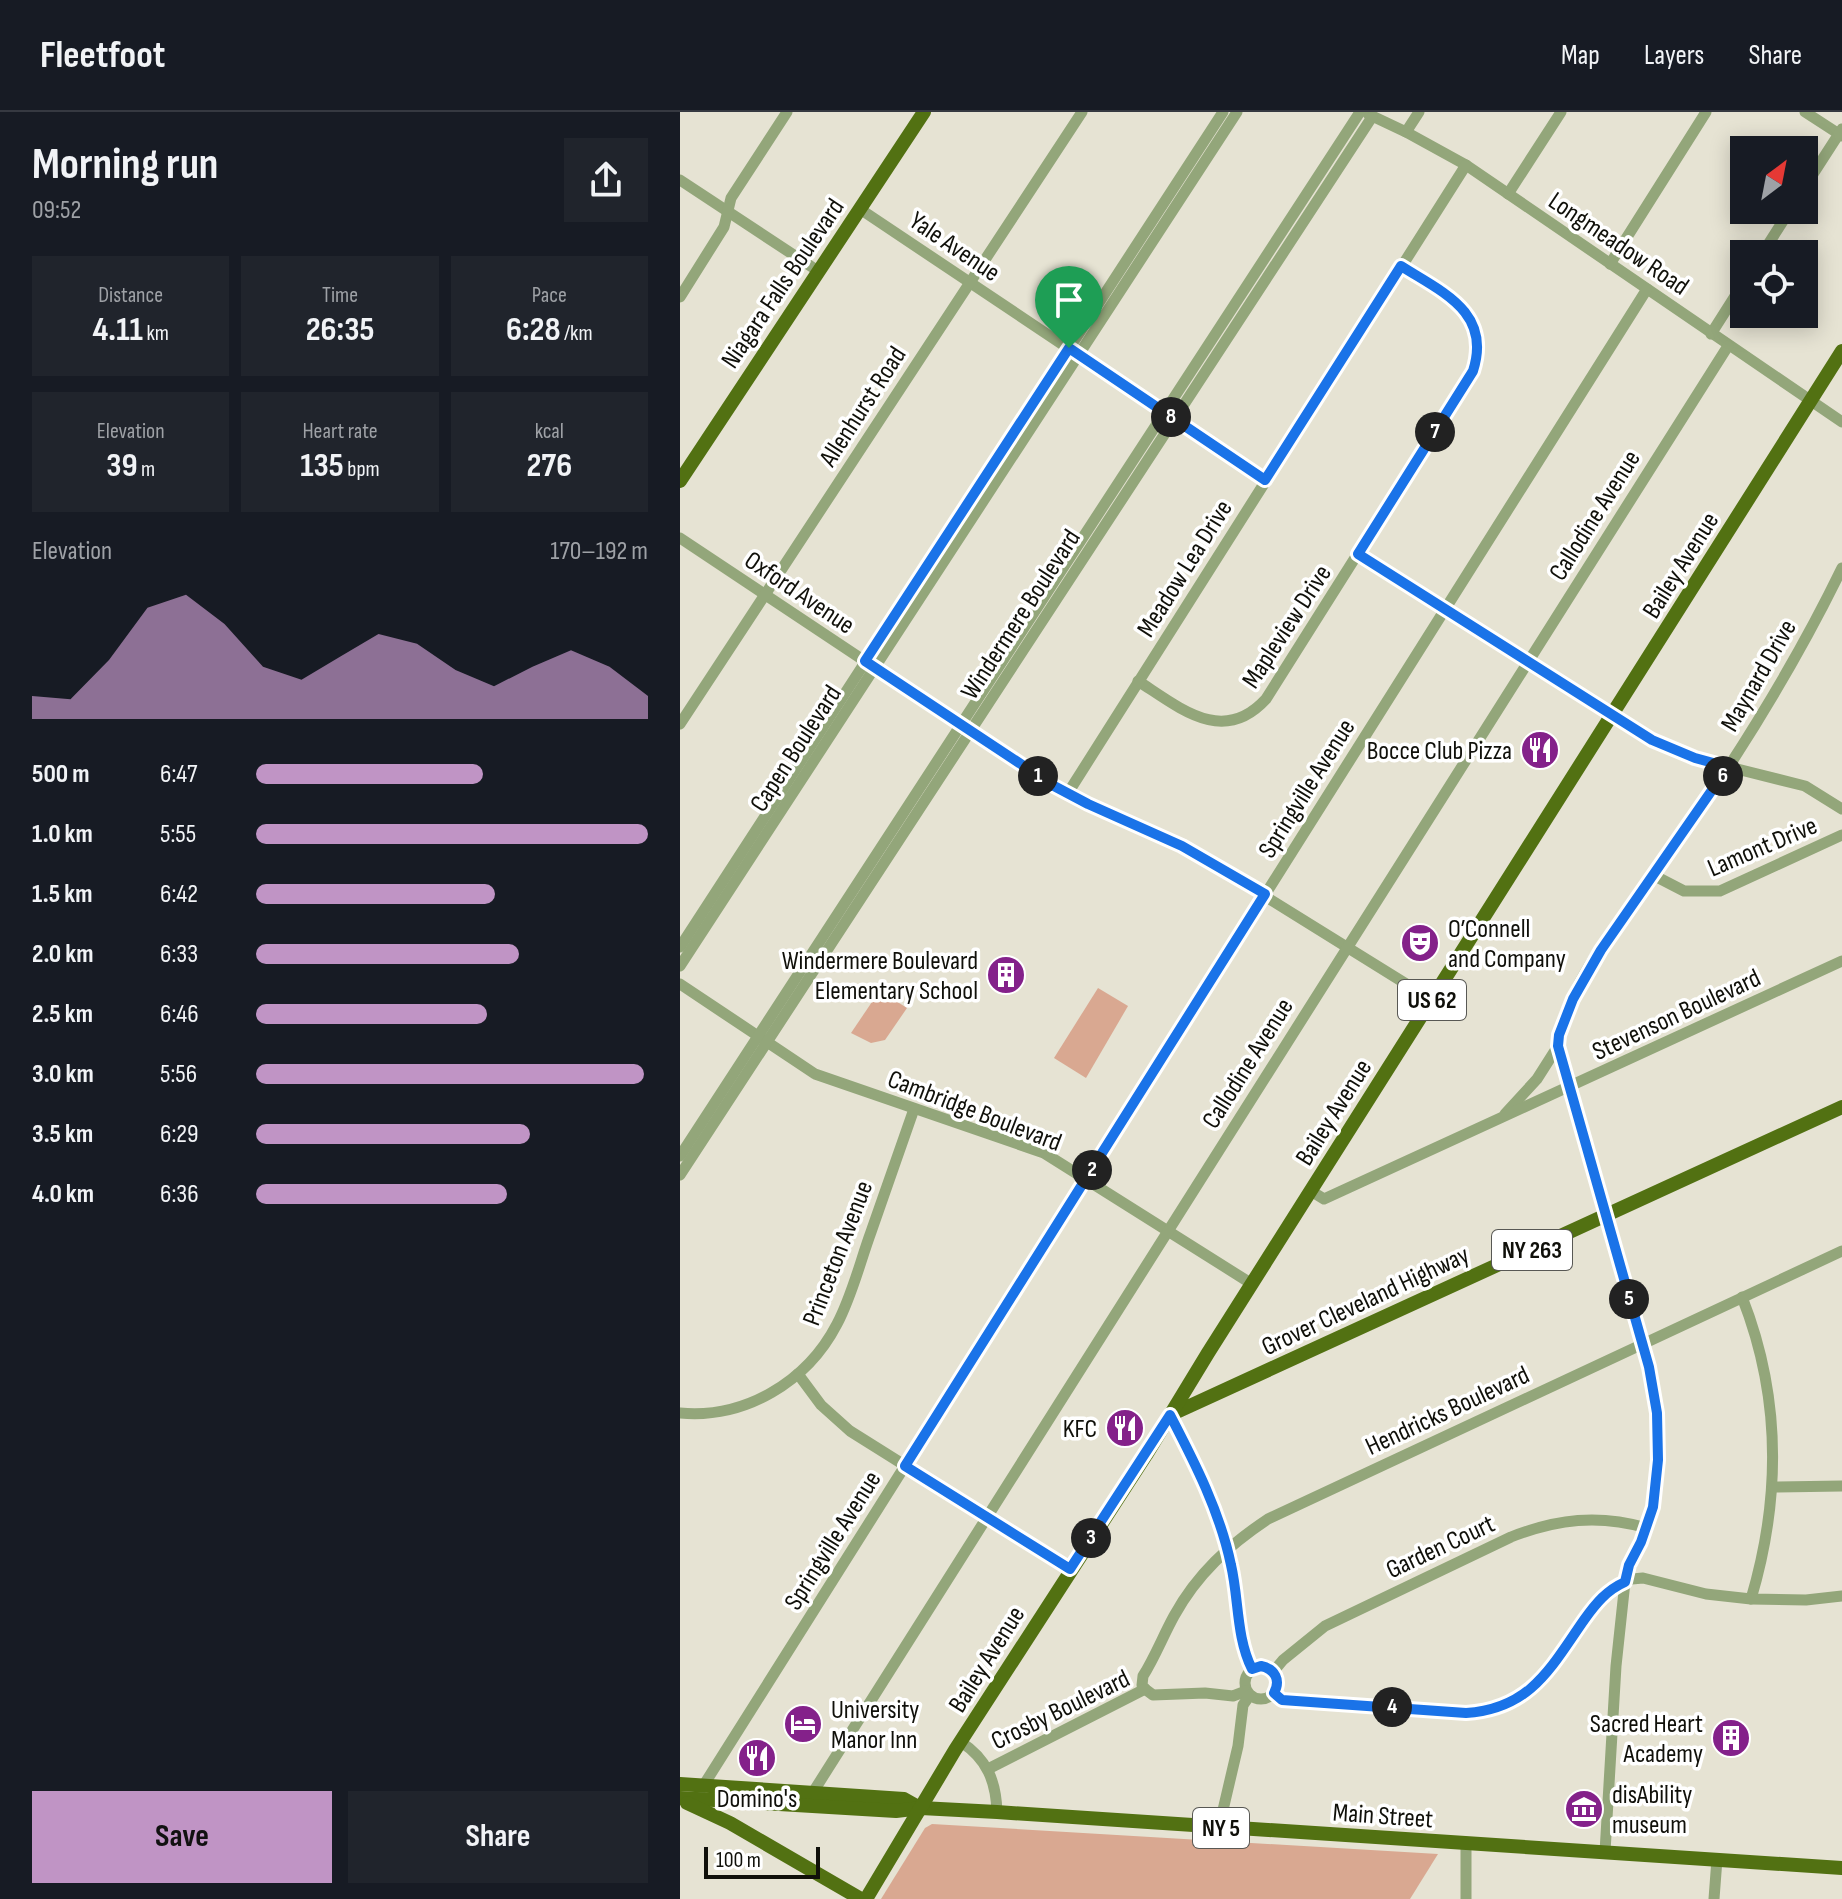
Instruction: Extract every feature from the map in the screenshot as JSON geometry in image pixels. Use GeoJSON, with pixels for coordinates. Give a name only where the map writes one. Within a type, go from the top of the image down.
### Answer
{"type":"FeatureCollection","features":[{"type":"Feature","properties":{"kind":"main road","name":"Niagara Falls Boulevard"},"geometry":{"type":"LineString","coordinates":[[680,480],[924,112]]}},
{"type":"Feature","properties":{"kind":"main road","name":"Bailey Avenue"},"geometry":{"type":"LineString","coordinates":[[864,1899],[1842,351]]}},
{"type":"Feature","properties":{"kind":"main road","name":"Grover Cleveland Highway"},"geometry":{"type":"LineString","coordinates":[[1170,1415],[1842,1107]]}},
{"type":"Feature","properties":{"kind":"main road"},"geometry":{"type":"LineString","coordinates":[[1194,1374],[1194,1380],[1202,1391],[1221,1393]]}},
{"type":"Feature","properties":{"kind":"main road","name":"Main Street"},"geometry":{"type":"LineString","coordinates":[[680,1784],[689,1796],[904,1799],[921,1808],[1842,1868]]}},
{"type":"Feature","properties":{"kind":"main road"},"geometry":{"type":"LineString","coordinates":[[689,1796],[702,1808],[864,1899]]}},
{"type":"Feature","properties":{"kind":"street"},"geometry":{"type":"LineString","coordinates":[[680,297],[724,227],[730,213],[731,198],[787,112]]}},
{"type":"Feature","properties":{"kind":"street","name":"Allenhurst Road"},"geometry":{"type":"LineString","coordinates":[[680,724],[1082,112]]}},
{"type":"Feature","properties":{"kind":"street","name":"Capen Boulevard"},"geometry":{"type":"LineString","coordinates":[[1074,352],[1223,112]]}},
{"type":"Feature","properties":{"kind":"street","name":"Capen Boulevard"},"geometry":{"type":"LineString","coordinates":[[680,947],[1074,352],[1237,112]]}},
{"type":"Feature","properties":{"kind":"street"},"geometry":{"type":"LineString","coordinates":[[1406,132],[1419,112]]}},
{"type":"Feature","properties":{"kind":"street"},"geometry":{"type":"LineString","coordinates":[[1508,194],[1561,112]]}},
{"type":"Feature","properties":{"kind":"street"},"geometry":{"type":"LineString","coordinates":[[1610,264],[1706,112]]}},
{"type":"Feature","properties":{"kind":"street"},"geometry":{"type":"LineString","coordinates":[[1805,112],[1841,133],[1818,167]]}},
{"type":"Feature","properties":{"kind":"street","name":"Longmeadow Road"},"geometry":{"type":"LineString","coordinates":[[1365,114],[1406,132],[1466,165],[1842,422]]}},
{"type":"Feature","properties":{"kind":"street","name":"Windermere Boulevard"},"geometry":{"type":"LineString","coordinates":[[680,1156],[762,1039],[1365,114]]}},
{"type":"Feature","properties":{"kind":"street","name":"Meadow Lea Drive"},"geometry":{"type":"LineString","coordinates":[[1068,793],[1466,165]]}},
{"type":"Feature","properties":{"kind":"street"},"geometry":{"type":"LineString","coordinates":[[680,180],[818,271]]}},
{"type":"Feature","properties":{"kind":"street","name":"Yale Avenue"},"geometry":{"type":"LineString","coordinates":[[860,209],[1265,480]]}},
{"type":"Feature","properties":{"kind":"street","name":"Mapleview Drive"},"geometry":{"type":"LineString","coordinates":[[1138,681],[1204,720],[1223,723],[1252,713],[1266,699],[1358,554],[1473,371],[1478,352],[1475,331],[1465,310],[1401,266]]}},
{"type":"Feature","properties":{"kind":"street","name":"Springville Avenue"},"geometry":{"type":"LineString","coordinates":[[689,1796],[905,1466],[1647,289]]}},
{"type":"Feature","properties":{"kind":"street"},"geometry":{"type":"LineString","coordinates":[[1711,334],[1730,304]]}},
{"type":"Feature","properties":{"kind":"street","name":"Callodine Avenue"},"geometry":{"type":"LineString","coordinates":[[809,1799],[1728,346]]}},
{"type":"Feature","properties":{"kind":"street","name":"Oxford Avenue"},"geometry":{"type":"LineString","coordinates":[[680,538],[1068,793],[1182,846],[1265,894],[1432,1000]]}},
{"type":"Feature","properties":{"kind":"street"},"geometry":{"type":"LineString","coordinates":[[1358,554],[1612,716],[1673,749],[1728,767],[1805,786],[1842,809]]}},
{"type":"Feature","properties":{"kind":"street","name":"Maynard Drive"},"geometry":{"type":"LineString","coordinates":[[1502,1118],[1537,1079],[1558,1046],[1565,1017],[1588,972],[1614,929],[1728,767],[1777,689],[1842,568]]}},
{"type":"Feature","properties":{"kind":"street","name":"Capen Boulevard"},"geometry":{"type":"LineString","coordinates":[[680,966],[869,664]]}},
{"type":"Feature","properties":{"kind":"street","name":"Lamont Drive"},"geometry":{"type":"LineString","coordinates":[[1653,875],[1684,891],[1720,891],[1842,835]]}},
{"type":"Feature","properties":{"kind":"street","name":"Stevenson Boulevard"},"geometry":{"type":"LineString","coordinates":[[1311,1191],[1324,1199],[1842,961]]}},
{"type":"Feature","properties":{"kind":"street","name":"Cambridge Boulevard"},"geometry":{"type":"LineString","coordinates":[[680,984],[815,1074],[1044,1153],[1252,1284]]}},
{"type":"Feature","properties":{"kind":"street","name":"Windermere Boulevard"},"geometry":{"type":"LineString","coordinates":[[680,1175],[762,1039]]}},
{"type":"Feature","properties":{"kind":"street"},"geometry":{"type":"LineString","coordinates":[[1558,1046],[1643,1344],[1653,1390],[1658,1437],[1653,1507],[1625,1582],[1616,1666],[1605,1852]]}},
{"type":"Feature","properties":{"kind":"street","name":"Princeton Avenue"},"geometry":{"type":"LineString","coordinates":[[680,1413],[737,1408],[768,1395],[798,1374],[828,1340],[844,1309],[914,1109]]}},
{"type":"Feature","properties":{"kind":"street","name":"Hendricks Boulevard"},"geometry":{"type":"LineString","coordinates":[[1145,1689],[1143,1676],[1173,1617],[1197,1580],[1227,1548],[1290,1507],[1842,1251]]}},
{"type":"Feature","properties":{"kind":"street"},"geometry":{"type":"LineString","coordinates":[[1742,1297],[1761,1353],[1771,1406],[1773,1487],[1766,1544],[1751,1599]]}},
{"type":"Feature","properties":{"kind":"street"},"geometry":{"type":"LineString","coordinates":[[798,1374],[835,1419],[1070,1569]]}},
{"type":"Feature","properties":{"kind":"street"},"geometry":{"type":"LineString","coordinates":[[1170,1415],[1212,1501],[1227,1548],[1243,1650],[1252,1669]]}},
{"type":"Feature","properties":{"kind":"street"},"geometry":{"type":"LineString","coordinates":[[1773,1487],[1842,1486]]}},
{"type":"Feature","properties":{"kind":"street","name":"Garden Court"},"geometry":{"type":"LineString","coordinates":[[1273,1672],[1325,1626],[1525,1532],[1555,1522],[1590,1519],[1608,1519],[1647,1528]]}},
{"type":"Feature","properties":{"kind":"street"},"geometry":{"type":"LineString","coordinates":[[1625,1582],[1643,1578],[1706,1594],[1751,1599],[1806,1600],[1842,1596]]}},
{"type":"Feature","properties":{"kind":"street","name":"Crosby Boulevard"},"geometry":{"type":"LineString","coordinates":[[988,1769],[1145,1689],[1153,1695],[1205,1693],[1233,1696],[1248,1693],[1265,1698],[1274,1693],[1282,1700],[1466,1713],[1492,1710],[1514,1701],[1536,1686],[1599,1599],[1625,1582]]}},
{"type":"Feature","properties":{"kind":"street"},"geometry":{"type":"LineString","coordinates":[[1219,1827],[1248,1693],[1244,1681],[1252,1669],[1261,1666],[1273,1672],[1277,1680],[1274,1693]]}},
{"type":"Feature","properties":{"kind":"street"},"geometry":{"type":"LineString","coordinates":[[961,1742],[981,1758],[988,1769],[996,1787],[997,1812]]}},
{"type":"Feature","properties":{"kind":"street"},"geometry":{"type":"LineString","coordinates":[[1466,1842],[1466,1899]]}},
{"type":"Feature","properties":{"kind":"street"},"geometry":{"type":"LineString","coordinates":[[1714,1899],[1717,1859]]}},
{"type":"Feature","properties":{"kind":"shaded area"},"geometry":{"type":"Polygon","coordinates":[[[1098,988],[1128,1006],[1086,1078],[1054,1058],[1098,988]]]}},
{"type":"Feature","properties":{"kind":"shaded area"},"geometry":{"type":"Polygon","coordinates":[[[876,996],[888,996],[907,1008],[885,1040],[871,1043],[851,1033],[876,996]]]}},
{"type":"Feature","properties":{"kind":"shaded area"},"geometry":{"type":"Polygon","coordinates":[[[932,1824],[1438,1854],[1410,1899],[881,1899],[925,1828],[932,1824]]]}},
{"type":"Feature","properties":{"kind":"place","name":"Bocce Club Pizza"},"geometry":{"type":"Point","coordinates":[1540,750]}},
{"type":"Feature","properties":{"kind":"place","name":"O’Connell and Company"},"geometry":{"type":"Point","coordinates":[1420,943]}},
{"type":"Feature","properties":{"kind":"place","name":"Windermere Boulevard Elementary School"},"geometry":{"type":"Point","coordinates":[1006,975]}},
{"type":"Feature","properties":{"kind":"place","name":"KFC"},"geometry":{"type":"Point","coordinates":[1125,1428]}},
{"type":"Feature","properties":{"kind":"place","name":"University Manor Inn"},"geometry":{"type":"Point","coordinates":[803,1724]}},
{"type":"Feature","properties":{"kind":"place","name":"Sacred Heart Academy"},"geometry":{"type":"Point","coordinates":[1731,1738]}},
{"type":"Feature","properties":{"kind":"place","name":"Domino's"},"geometry":{"type":"Point","coordinates":[757,1758]}},
{"type":"Feature","properties":{"kind":"place","name":"disAbility museum"},"geometry":{"type":"Point","coordinates":[1584,1809]}},
{"type":"Feature","properties":{"kind":"route"},"geometry":{"type":"LineString","coordinates":[[1401,266],[1465,310],[1475,331],[1478,352],[1473,371],[1358,554],[1652,740],[1695,758],[1728,767],[1601,950],[1573,999],[1559,1035],[1558,1046],[1569,1088],[1649,1367],[1657,1413],[1656,1484],[1653,1507],[1625,1582],[1599,1599],[1536,1686],[1502,1707],[1466,1713],[1282,1700],[1274,1693],[1276,1676],[1270,1669],[1261,1666],[1252,1669],[1243,1650],[1232,1566],[1220,1524],[1170,1415],[1070,1569],[905,1466],[1265,894],[1182,846],[1054,786],[865,661],[1069,348],[1265,480],[1401,266]]}}]}
